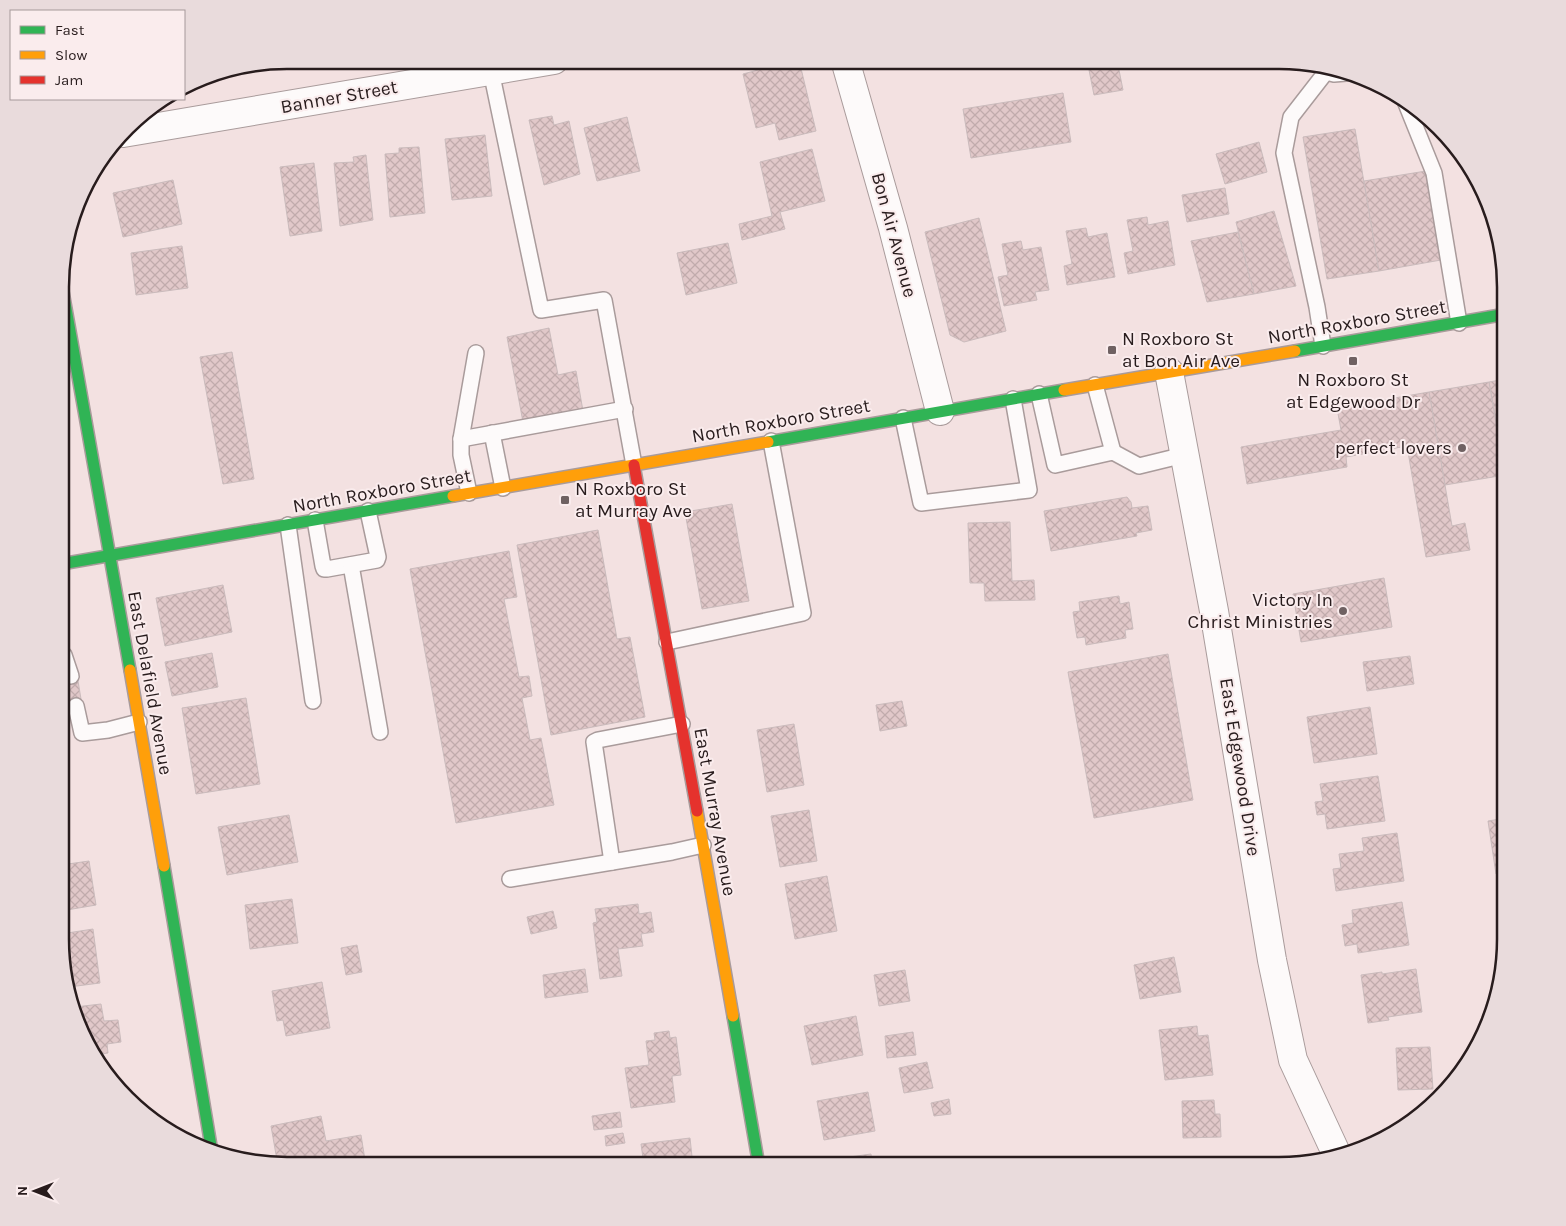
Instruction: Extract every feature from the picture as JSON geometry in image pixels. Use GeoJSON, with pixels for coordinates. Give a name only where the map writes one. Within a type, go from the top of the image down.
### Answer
{"type":"FeatureCollection","features":[{"type":"Feature","properties":{"kind":"street","name":"Banner Street"},"geometry":{"type":"LineString","coordinates":[[135,131],[502,69]]}},
{"type":"Feature","properties":{"kind":"street","name":"Bon Air Avenue"},"geometry":{"type":"LineString","coordinates":[[848,69],[893,228],[940,411]]}},
{"type":"Feature","properties":{"kind":"street","name":"North Roxboro Street"},"geometry":{"type":"LineString","coordinates":[[69,563],[1497,316]]}},
{"type":"Feature","properties":{"kind":"street","name":"East Delafield Avenue"},"geometry":{"type":"LineString","coordinates":[[69,324],[111,555],[211,1144]]}},
{"type":"Feature","properties":{"kind":"street","name":"East Edgewood Drive"},"geometry":{"type":"LineString","coordinates":[[1169,372],[1214,611],[1272,960],[1293,1060],[1335,1150]]}},
{"type":"Feature","properties":{"kind":"street","name":"East Murray Avenue"},"geometry":{"type":"LineString","coordinates":[[634,465],[682,724],[757,1157]]}},
{"type":"Feature","properties":{"kind":"lane"},"geometry":{"type":"LineString","coordinates":[[491,71],[541,310],[604,300],[634,465]]}},
{"type":"Feature","properties":{"kind":"lane"},"geometry":{"type":"LineString","coordinates":[[1323,73],[1291,117],[1284,153],[1317,307],[1323,346]]}},
{"type":"Feature","properties":{"kind":"lane"},"geometry":{"type":"LineString","coordinates":[[1409,112],[1434,173],[1459,323]]}},
{"type":"Feature","properties":{"kind":"lane"},"geometry":{"type":"LineString","coordinates":[[469,494],[461,455],[461,439],[476,353]]}},
{"type":"Feature","properties":{"kind":"lane"},"geometry":{"type":"LineString","coordinates":[[1095,385],[1113,452]]}},
{"type":"Feature","properties":{"kind":"lane"},"geometry":{"type":"LineString","coordinates":[[1038,394],[1055,465],[1113,452],[1138,466],[1184,455]]}},
{"type":"Feature","properties":{"kind":"lane"},"geometry":{"type":"LineString","coordinates":[[904,418],[921,503],[1029,490],[1013,399]]}},
{"type":"Feature","properties":{"kind":"lane"},"geometry":{"type":"LineString","coordinates":[[461,439],[625,409]]}},
{"type":"Feature","properties":{"kind":"lane"},"geometry":{"type":"LineString","coordinates":[[492,434],[503,488]]}},
{"type":"Feature","properties":{"kind":"lane"},"geometry":{"type":"LineString","coordinates":[[666,642],[803,613],[771,441]]}},
{"type":"Feature","properties":{"kind":"lane"},"geometry":{"type":"LineString","coordinates":[[315,520],[324,569],[375,561],[378,558],[368,511]]}},
{"type":"Feature","properties":{"kind":"lane"},"geometry":{"type":"LineString","coordinates":[[288,524],[313,701]]}},
{"type":"Feature","properties":{"kind":"lane"},"geometry":{"type":"LineString","coordinates":[[351,565],[380,732]]}},
{"type":"Feature","properties":{"kind":"lane"},"geometry":{"type":"LineString","coordinates":[[69,670],[71,676]]}},
{"type":"Feature","properties":{"kind":"lane"},"geometry":{"type":"LineString","coordinates":[[76,706],[82,733],[108,730],[139,722]]}},
{"type":"Feature","properties":{"kind":"lane"},"geometry":{"type":"LineString","coordinates":[[612,862],[594,742],[682,724]]}},
{"type":"Feature","properties":{"kind":"lane"},"geometry":{"type":"LineString","coordinates":[[510,879],[672,852],[703,845]]}},
{"type":"Feature","properties":{"kind":"building"},"geometry":{"type":"Polygon","coordinates":[[[801,69],[816,131],[779,140],[775,123],[756,128],[743,74],[758,70],[801,69]]]}},
{"type":"Feature","properties":{"kind":"building"},"geometry":{"type":"Polygon","coordinates":[[[1089,69],[1119,69],[1123,90],[1094,95],[1089,69]]]}},
{"type":"Feature","properties":{"kind":"building"},"geometry":{"type":"Polygon","coordinates":[[[1063,93],[1071,142],[971,158],[963,109],[1063,93]]]}},
{"type":"Feature","properties":{"kind":"building"},"geometry":{"type":"Polygon","coordinates":[[[552,116],[554,125],[569,121],[580,174],[544,185],[529,120],[552,116]]]}},
{"type":"Feature","properties":{"kind":"building"},"geometry":{"type":"Polygon","coordinates":[[[627,117],[640,171],[597,181],[584,128],[627,117]]]}},
{"type":"Feature","properties":{"kind":"building"},"geometry":{"type":"Polygon","coordinates":[[[1355,129],[1379,271],[1327,279],[1303,137],[1355,129]]]}},
{"type":"Feature","properties":{"kind":"building"},"geometry":{"type":"Polygon","coordinates":[[[485,135],[492,196],[452,200],[445,139],[485,135]]]}},
{"type":"Feature","properties":{"kind":"building"},"geometry":{"type":"Polygon","coordinates":[[[1259,142],[1267,172],[1225,184],[1216,154],[1259,142]]]}},
{"type":"Feature","properties":{"kind":"building"},"geometry":{"type":"Polygon","coordinates":[[[419,147],[425,213],[390,217],[385,154],[399,153],[399,148],[419,147]]]}},
{"type":"Feature","properties":{"kind":"building"},"geometry":{"type":"Polygon","coordinates":[[[812,149],[825,201],[780,212],[785,229],[742,240],[739,224],[772,216],[760,162],[812,149]]]}},
{"type":"Feature","properties":{"kind":"building"},"geometry":{"type":"Polygon","coordinates":[[[366,155],[373,220],[340,226],[334,163],[354,162],[353,157],[366,155]]]}},
{"type":"Feature","properties":{"kind":"building"},"geometry":{"type":"Polygon","coordinates":[[[314,163],[322,231],[290,236],[280,167],[314,163]]]}},
{"type":"Feature","properties":{"kind":"building"},"geometry":{"type":"Polygon","coordinates":[[[1426,171],[1441,260],[1379,271],[1364,181],[1426,171]]]}},
{"type":"Feature","properties":{"kind":"building"},"geometry":{"type":"Polygon","coordinates":[[[173,180],[182,224],[123,237],[113,193],[173,180]]]}},
{"type":"Feature","properties":{"kind":"building"},"geometry":{"type":"Polygon","coordinates":[[[1225,188],[1229,214],[1187,222],[1182,195],[1225,188]]]}},
{"type":"Feature","properties":{"kind":"building"},"geometry":{"type":"Polygon","coordinates":[[[1274,211],[1296,286],[1254,294],[1236,222],[1274,211]]]}},
{"type":"Feature","properties":{"kind":"building"},"geometry":{"type":"Polygon","coordinates":[[[1147,217],[1148,225],[1168,221],[1175,265],[1128,274],[1124,253],[1133,251],[1127,220],[1147,217]]]}},
{"type":"Feature","properties":{"kind":"building"},"geometry":{"type":"Polygon","coordinates":[[[979,218],[1006,331],[964,342],[950,335],[925,232],[979,218]]]}},
{"type":"Feature","properties":{"kind":"building"},"geometry":{"type":"Polygon","coordinates":[[[1086,228],[1088,237],[1107,233],[1115,277],[1067,285],[1064,266],[1072,264],[1066,231],[1086,228]]]}},
{"type":"Feature","properties":{"kind":"building"},"geometry":{"type":"Polygon","coordinates":[[[1238,232],[1254,294],[1207,302],[1191,241],[1238,232]]]}},
{"type":"Feature","properties":{"kind":"building"},"geometry":{"type":"Polygon","coordinates":[[[1021,241],[1023,250],[1041,247],[1049,290],[1035,292],[1037,300],[1004,306],[998,277],[1008,275],[1002,244],[1021,241]]]}},
{"type":"Feature","properties":{"kind":"building"},"geometry":{"type":"Polygon","coordinates":[[[728,243],[737,283],[686,295],[677,253],[728,243]]]}},
{"type":"Feature","properties":{"kind":"building"},"geometry":{"type":"Polygon","coordinates":[[[182,246],[188,288],[136,295],[131,253],[182,246]]]}},
{"type":"Feature","properties":{"kind":"building"},"geometry":{"type":"Polygon","coordinates":[[[549,328],[558,375],[576,371],[583,411],[523,422],[507,337],[549,328]]]}},
{"type":"Feature","properties":{"kind":"building"},"geometry":{"type":"Polygon","coordinates":[[[232,352],[254,479],[223,484],[200,357],[232,352]]]}},
{"type":"Feature","properties":{"kind":"building"},"geometry":{"type":"Polygon","coordinates":[[[1497,381],[1497,427],[1489,382],[1497,381]]]}},
{"type":"Feature","properties":{"kind":"building"},"geometry":{"type":"Polygon","coordinates":[[[1489,382],[1497,428],[1497,476],[1445,485],[1429,392],[1489,382]]]}},
{"type":"Feature","properties":{"kind":"building"},"geometry":{"type":"Polygon","coordinates":[[[1429,392],[1452,526],[1465,523],[1470,550],[1426,557],[1407,446],[1346,457],[1347,467],[1247,484],[1241,447],[1341,430],[1337,408],[1429,392]]]}},
{"type":"Feature","properties":{"kind":"building"},"geometry":{"type":"Polygon","coordinates":[[[1127,497],[1131,502],[1132,508],[1148,506],[1152,530],[1136,533],[1137,536],[1051,551],[1044,511],[1127,497]]]}},
{"type":"Feature","properties":{"kind":"building"},"geometry":{"type":"Polygon","coordinates":[[[732,504],[749,601],[702,609],[685,512],[732,504]]]}},
{"type":"Feature","properties":{"kind":"building"},"geometry":{"type":"Polygon","coordinates":[[[1010,522],[1012,581],[1034,580],[1035,600],[985,601],[984,583],[970,583],[968,523],[1010,522]]]}},
{"type":"Feature","properties":{"kind":"building"},"geometry":{"type":"Polygon","coordinates":[[[598,530],[617,639],[630,637],[645,717],[551,735],[517,545],[598,530]]]}},
{"type":"Feature","properties":{"kind":"building"},"geometry":{"type":"Polygon","coordinates":[[[509,551],[517,597],[504,599],[519,677],[529,676],[532,696],[522,698],[530,740],[541,738],[554,805],[456,823],[410,569],[509,551]]]}},
{"type":"Feature","properties":{"kind":"building","name":"Victory In Christ Ministries"},"geometry":{"type":"Polygon","coordinates":[[[1384,578],[1392,627],[1301,642],[1293,594],[1384,578]]]}},
{"type":"Feature","properties":{"kind":"building"},"geometry":{"type":"Polygon","coordinates":[[[223,585],[232,632],[165,646],[156,598],[223,585]]]}},
{"type":"Feature","properties":{"kind":"building"},"geometry":{"type":"Polygon","coordinates":[[[1119,596],[1120,604],[1129,602],[1133,629],[1125,630],[1126,638],[1086,645],[1085,637],[1077,638],[1073,612],[1080,611],[1079,602],[1119,596]]]}},
{"type":"Feature","properties":{"kind":"building"},"geometry":{"type":"Polygon","coordinates":[[[212,653],[218,687],[172,696],[165,662],[212,653]]]}},
{"type":"Feature","properties":{"kind":"building"},"geometry":{"type":"Polygon","coordinates":[[[1168,654],[1193,800],[1094,818],[1068,672],[1168,654]]]}},
{"type":"Feature","properties":{"kind":"building"},"geometry":{"type":"Polygon","coordinates":[[[1410,656],[1414,684],[1367,691],[1363,662],[1410,656]]]}},
{"type":"Feature","properties":{"kind":"building"},"geometry":{"type":"Polygon","coordinates":[[[77,675],[82,705],[69,707],[69,676],[77,675]]]}},
{"type":"Feature","properties":{"kind":"building"},"geometry":{"type":"Polygon","coordinates":[[[246,698],[260,784],[196,794],[182,708],[246,698]]]}},
{"type":"Feature","properties":{"kind":"building"},"geometry":{"type":"Polygon","coordinates":[[[902,701],[907,726],[880,731],[876,705],[902,701]]]}},
{"type":"Feature","properties":{"kind":"building"},"geometry":{"type":"Polygon","coordinates":[[[1370,707],[1377,754],[1314,763],[1307,717],[1370,707]]]}},
{"type":"Feature","properties":{"kind":"building"},"geometry":{"type":"Polygon","coordinates":[[[794,724],[804,785],[767,792],[757,730],[794,724]]]}},
{"type":"Feature","properties":{"kind":"building"},"geometry":{"type":"Polygon","coordinates":[[[1378,776],[1385,821],[1327,829],[1325,814],[1317,815],[1315,802],[1323,801],[1320,784],[1378,776]]]}},
{"type":"Feature","properties":{"kind":"building"},"geometry":{"type":"Polygon","coordinates":[[[809,810],[817,861],[780,867],[771,816],[809,810]]]}},
{"type":"Feature","properties":{"kind":"building"},"geometry":{"type":"Polygon","coordinates":[[[289,815],[298,862],[227,875],[218,827],[289,815]]]}},
{"type":"Feature","properties":{"kind":"building"},"geometry":{"type":"Polygon","coordinates":[[[1497,820],[1496,874],[1488,821],[1497,820]]]}},
{"type":"Feature","properties":{"kind":"building"},"geometry":{"type":"Polygon","coordinates":[[[1397,833],[1404,881],[1336,891],[1333,869],[1341,868],[1339,854],[1364,851],[1362,838],[1397,833]]]}},
{"type":"Feature","properties":{"kind":"building"},"geometry":{"type":"Polygon","coordinates":[[[89,861],[96,905],[69,910],[69,864],[89,861]]]}},
{"type":"Feature","properties":{"kind":"building"},"geometry":{"type":"Polygon","coordinates":[[[827,876],[837,931],[795,939],[785,884],[827,876]]]}},
{"type":"Feature","properties":{"kind":"building"},"geometry":{"type":"Polygon","coordinates":[[[292,899],[298,943],[250,949],[245,905],[292,899]]]}},
{"type":"Feature","properties":{"kind":"building"},"geometry":{"type":"Polygon","coordinates":[[[1402,902],[1409,945],[1358,953],[1357,944],[1345,946],[1342,925],[1353,923],[1352,910],[1402,902]]]}},
{"type":"Feature","properties":{"kind":"building"},"geometry":{"type":"Polygon","coordinates":[[[638,904],[639,914],[651,912],[654,932],[641,934],[643,946],[618,949],[622,976],[600,979],[593,923],[597,922],[595,909],[638,904]]]}},
{"type":"Feature","properties":{"kind":"building"},"geometry":{"type":"Polygon","coordinates":[[[553,911],[557,928],[531,934],[527,917],[553,911]]]}},
{"type":"Feature","properties":{"kind":"building"},"geometry":{"type":"Polygon","coordinates":[[[93,929],[100,983],[74,986],[69,954],[69,933],[93,929]]]}},
{"type":"Feature","properties":{"kind":"building"},"geometry":{"type":"Polygon","coordinates":[[[357,945],[362,972],[346,975],[341,948],[357,945]]]}},
{"type":"Feature","properties":{"kind":"building"},"geometry":{"type":"Polygon","coordinates":[[[1174,957],[1181,992],[1140,999],[1134,965],[1174,957]]]}},
{"type":"Feature","properties":{"kind":"building"},"geometry":{"type":"Polygon","coordinates":[[[585,969],[588,992],[545,998],[543,975],[585,969]]]}},
{"type":"Feature","properties":{"kind":"building"},"geometry":{"type":"Polygon","coordinates":[[[1416,969],[1422,1012],[1388,1017],[1389,1020],[1368,1023],[1361,975],[1416,969]]]}},
{"type":"Feature","properties":{"kind":"building"},"geometry":{"type":"Polygon","coordinates":[[[905,970],[910,1001],[879,1006],[874,975],[905,970]]]}},
{"type":"Feature","properties":{"kind":"building"},"geometry":{"type":"Polygon","coordinates":[[[322,982],[330,1028],[286,1036],[283,1020],[277,1021],[272,991],[322,982]]]}},
{"type":"Feature","properties":{"kind":"building"},"geometry":{"type":"Polygon","coordinates":[[[101,1004],[104,1021],[118,1020],[121,1042],[107,1044],[108,1053],[102,1054],[91,1036],[79,1007],[101,1004]]]}},
{"type":"Feature","properties":{"kind":"building"},"geometry":{"type":"Polygon","coordinates":[[[856,1016],[863,1055],[812,1065],[804,1026],[856,1016]]]}},
{"type":"Feature","properties":{"kind":"building"},"geometry":{"type":"Polygon","coordinates":[[[1197,1026],[1198,1036],[1208,1035],[1213,1075],[1165,1080],[1159,1030],[1197,1026]]]}},
{"type":"Feature","properties":{"kind":"building"},"geometry":{"type":"Polygon","coordinates":[[[669,1031],[670,1038],[676,1037],[681,1075],[672,1076],[675,1102],[631,1108],[625,1068],[649,1065],[646,1041],[655,1040],[654,1033],[669,1031]]]}},
{"type":"Feature","properties":{"kind":"building"},"geometry":{"type":"Polygon","coordinates":[[[913,1032],[916,1055],[887,1058],[885,1036],[913,1032]]]}},
{"type":"Feature","properties":{"kind":"building"},"geometry":{"type":"Polygon","coordinates":[[[1430,1047],[1433,1089],[1398,1090],[1396,1048],[1430,1047]]]}},
{"type":"Feature","properties":{"kind":"building"},"geometry":{"type":"Polygon","coordinates":[[[927,1062],[933,1088],[904,1093],[899,1068],[927,1062]]]}},
{"type":"Feature","properties":{"kind":"building"},"geometry":{"type":"Polygon","coordinates":[[[868,1092],[875,1131],[824,1140],[817,1101],[868,1092]]]}},
{"type":"Feature","properties":{"kind":"building"},"geometry":{"type":"Polygon","coordinates":[[[949,1099],[951,1114],[934,1116],[931,1103],[949,1099]]]}},
{"type":"Feature","properties":{"kind":"building"},"geometry":{"type":"Polygon","coordinates":[[[1214,1100],[1215,1114],[1220,1114],[1221,1137],[1183,1138],[1182,1101],[1214,1100]]]}},
{"type":"Feature","properties":{"kind":"building"},"geometry":{"type":"Polygon","coordinates":[[[620,1112],[622,1127],[594,1130],[592,1116],[620,1112]]]}},
{"type":"Feature","properties":{"kind":"building"},"geometry":{"type":"Polygon","coordinates":[[[321,1116],[326,1141],[361,1135],[365,1157],[276,1157],[271,1126],[321,1116]]]}},
{"type":"Feature","properties":{"kind":"building"},"geometry":{"type":"Polygon","coordinates":[[[623,1133],[625,1143],[606,1146],[605,1136],[623,1133]]]}},
{"type":"Feature","properties":{"kind":"building"},"geometry":{"type":"Polygon","coordinates":[[[690,1138],[692,1157],[643,1157],[641,1144],[690,1138]]]}},
{"type":"Feature","properties":{"kind":"building"},"geometry":{"type":"Polygon","coordinates":[[[871,1154],[871,1157],[850,1157],[871,1154]]]}},
{"type":"Feature","properties":{"kind":"traffic: fast"},"geometry":{"type":"LineString","coordinates":[[1295,351],[1497,316]]}},
{"type":"Feature","properties":{"kind":"traffic: fast"},"geometry":{"type":"LineString","coordinates":[[69,326],[130,670]]}},
{"type":"Feature","properties":{"kind":"traffic: fast"},"geometry":{"type":"LineString","coordinates":[[768,442],[1064,390]]}},
{"type":"Feature","properties":{"kind":"traffic: fast"},"geometry":{"type":"LineString","coordinates":[[69,563],[453,496]]}},
{"type":"Feature","properties":{"kind":"traffic: fast"},"geometry":{"type":"LineString","coordinates":[[164,866],[211,1144]]}},
{"type":"Feature","properties":{"kind":"traffic: fast"},"geometry":{"type":"LineString","coordinates":[[733,1016],[757,1157]]}},
{"type":"Feature","properties":{"kind":"traffic: slow"},"geometry":{"type":"LineString","coordinates":[[1064,390],[1295,351]]}},
{"type":"Feature","properties":{"kind":"traffic: slow"},"geometry":{"type":"LineString","coordinates":[[453,496],[768,442]]}},
{"type":"Feature","properties":{"kind":"traffic: slow"},"geometry":{"type":"LineString","coordinates":[[130,670],[164,866]]}},
{"type":"Feature","properties":{"kind":"traffic: slow"},"geometry":{"type":"LineString","coordinates":[[697,811],[733,1016]]}},
{"type":"Feature","properties":{"kind":"traffic: jam"},"geometry":{"type":"LineString","coordinates":[[634,465],[697,811]]}},
{"type":"Feature","properties":{"kind":"place","name":"N Roxboro St at Bon Air Ave"},"geometry":{"type":"Point","coordinates":[1112,350]}},
{"type":"Feature","properties":{"kind":"place","name":"N Roxboro St at Edgewood Dr"},"geometry":{"type":"Point","coordinates":[1353,361]}},
{"type":"Feature","properties":{"kind":"place","name":"perfect lovers"},"geometry":{"type":"Point","coordinates":[1462,448]}},
{"type":"Feature","properties":{"kind":"place","name":"N Roxboro St at Murray Ave"},"geometry":{"type":"Point","coordinates":[565,500]}},
{"type":"Feature","properties":{"kind":"place","name":"Victory In Christ Ministries"},"geometry":{"type":"Point","coordinates":[1343,611]}}]}
